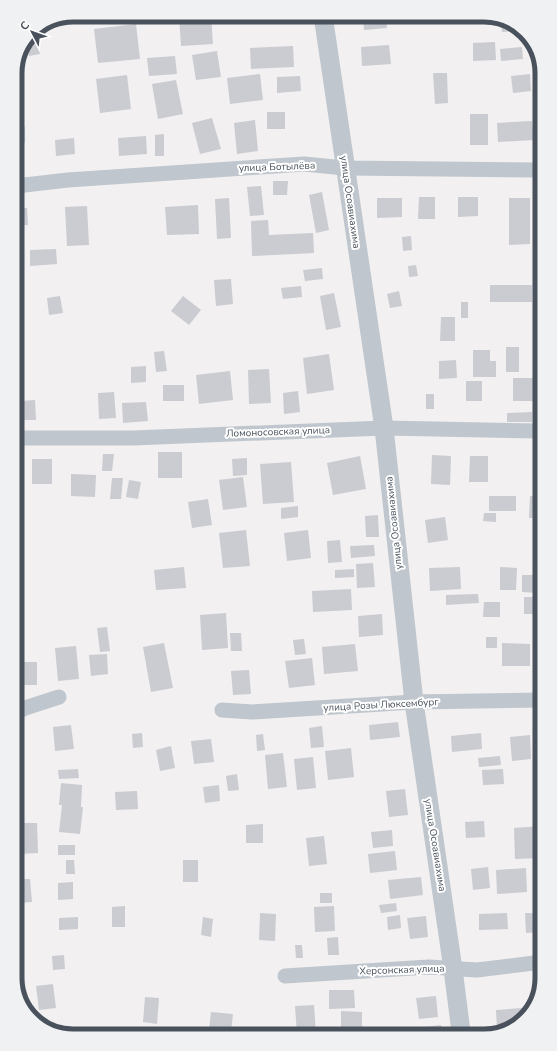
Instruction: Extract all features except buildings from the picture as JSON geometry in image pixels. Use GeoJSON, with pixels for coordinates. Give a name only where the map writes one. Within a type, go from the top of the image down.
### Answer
{"type":"FeatureCollection","features":[{"type":"Feature","properties":{"kind":"street","name":"улица Осоавиахима"},"geometry":{"type":"LineString","coordinates":[[324,22],[384,428],[414,702],[461,1029]]}},
{"type":"Feature","properties":{"kind":"street","name":"улица Ботылёва"},"geometry":{"type":"LineString","coordinates":[[22,185],[68,180],[304,164],[345,168],[535,170]]}},
{"type":"Feature","properties":{"kind":"street","name":"Ломоносовская улица"},"geometry":{"type":"LineString","coordinates":[[22,438],[148,438],[384,428],[535,431]]}},
{"type":"Feature","properties":{"kind":"street"},"geometry":{"type":"LineString","coordinates":[[22,710],[59,697]]}},
{"type":"Feature","properties":{"kind":"street","name":"улица Розы Люксембург"},"geometry":{"type":"LineString","coordinates":[[222,710],[252,712],[414,702],[535,700]]}},
{"type":"Feature","properties":{"kind":"street","name":"Херсонская улица"},"geometry":{"type":"LineString","coordinates":[[285,976],[429,967],[478,970],[535,963]]}}]}
